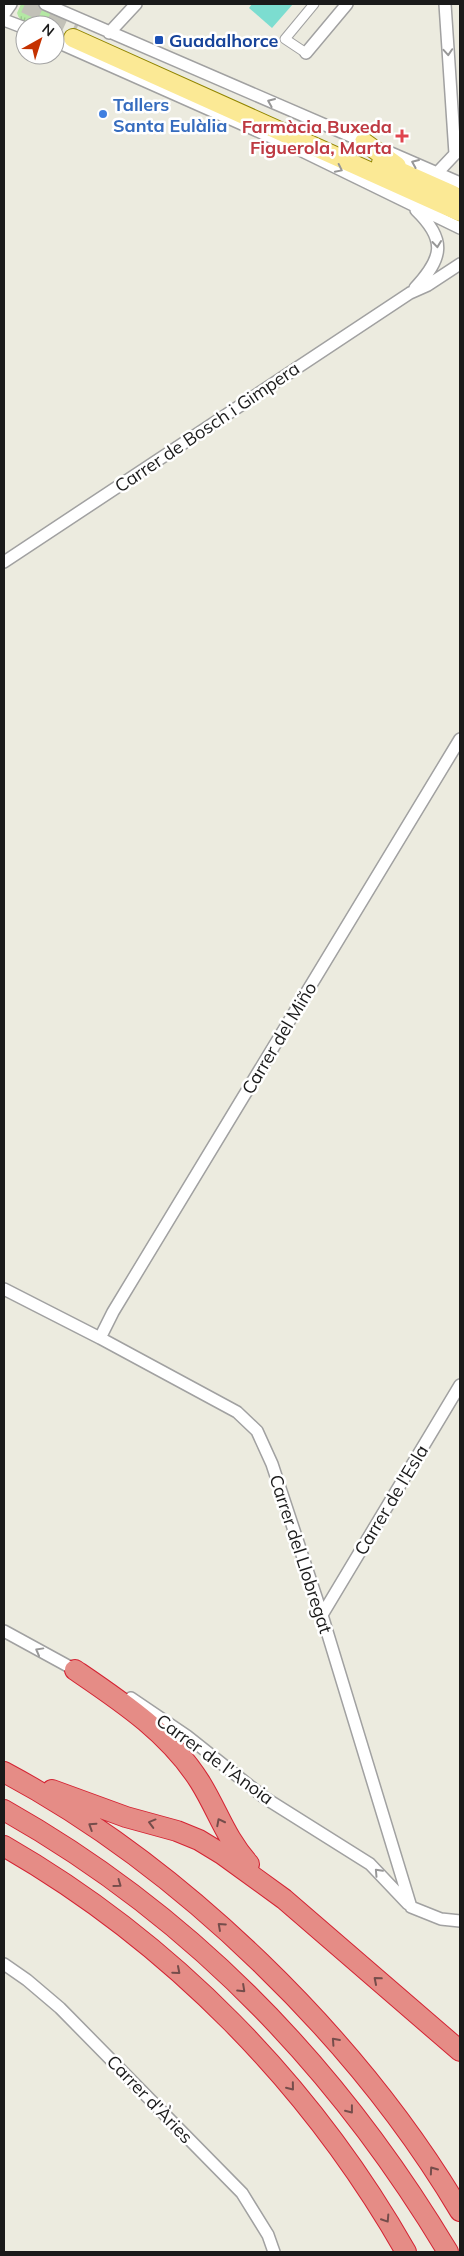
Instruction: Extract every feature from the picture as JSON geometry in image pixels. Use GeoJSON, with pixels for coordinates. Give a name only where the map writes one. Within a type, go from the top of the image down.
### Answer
{"type":"FeatureCollection","features":[{"type":"Feature","properties":{"kind":"highway"},"geometry":{"type":"LineString","coordinates":[[75,1670],[142,1717],[182,1756],[200,1783],[233,1845],[284,1899]]}},
{"type":"Feature","properties":{"kind":"highway"},"geometry":{"type":"LineString","coordinates":[[5,1773],[126,1817],[177,1831],[199,1840],[222,1854],[284,1899],[460,2051]]}},
{"type":"Feature","properties":{"kind":"highway"},"geometry":{"type":"LineString","coordinates":[[5,1773],[106,1835],[219,1924],[286,1987],[347,2055],[399,2122],[460,2211]]}},
{"type":"Feature","properties":{"kind":"highway"},"geometry":{"type":"LineString","coordinates":[[4,1810],[42,1831],[134,1895],[193,1944],[265,2010],[327,2079],[375,2142],[425,2214],[448,2252]]}},
{"type":"Feature","properties":{"kind":"highway"},"geometry":{"type":"LineString","coordinates":[[4,1846],[71,1888],[140,1940],[202,1992],[286,2081],[322,2124],[363,2183],[406,2252]]}},
{"type":"Feature","properties":{"kind":"highway"},"geometry":{"type":"LineString","coordinates":[[4,1855],[140,1940]]}},
{"type":"Feature","properties":{"kind":"highway"},"geometry":{"type":"LineString","coordinates":[[413,2012],[460,2062]]}},
{"type":"Feature","properties":{"kind":"main road"},"geometry":{"type":"LineString","coordinates":[[413,198],[75,33],[460,198]]}},
{"type":"Feature","properties":{"kind":"main road"},"geometry":{"type":"LineString","coordinates":[[364,142],[404,173]]}},
{"type":"Feature","properties":{"kind":"main road"},"geometry":{"type":"LineString","coordinates":[[362,180],[460,212]]}},
{"type":"Feature","properties":{"kind":"street"},"geometry":{"type":"LineString","coordinates":[[4,14],[11,4]]}},
{"type":"Feature","properties":{"kind":"street"},"geometry":{"type":"LineString","coordinates":[[48,4],[110,33],[460,182]]}},
{"type":"Feature","properties":{"kind":"street"},"geometry":{"type":"LineString","coordinates":[[110,33],[136,4]]}},
{"type":"Feature","properties":{"kind":"street"},"geometry":{"type":"LineString","coordinates":[[314,4],[285,39],[306,53],[347,4]]}},
{"type":"Feature","properties":{"kind":"street"},"geometry":{"type":"LineString","coordinates":[[438,172],[455,154],[444,4]]}},
{"type":"Feature","properties":{"kind":"street"},"geometry":{"type":"LineString","coordinates":[[65,45],[298,149],[362,180]]}},
{"type":"Feature","properties":{"kind":"street"},"geometry":{"type":"LineString","coordinates":[[413,198],[460,228]]}},
{"type":"Feature","properties":{"kind":"street","name":"Carrer de Bosch i Gimpera"},"geometry":{"type":"LineString","coordinates":[[410,293],[430,272],[435,263],[439,248],[436,234],[413,198]]}},
{"type":"Feature","properties":{"kind":"street","name":"Carrer de Bosch i Gimpera"},"geometry":{"type":"LineString","coordinates":[[4,562],[410,293],[428,285],[460,264]]}},
{"type":"Feature","properties":{"kind":"street","name":"Carrer del Miño"},"geometry":{"type":"LineString","coordinates":[[100,1338],[113,1312],[460,738]]}},
{"type":"Feature","properties":{"kind":"street","name":"Carrer del Llobregat"},"geometry":{"type":"LineString","coordinates":[[4,1289],[237,1412],[257,1432],[272,1464],[322,1615],[411,1908]]}},
{"type":"Feature","properties":{"kind":"street","name":"Carrer de l'Esla"},"geometry":{"type":"LineString","coordinates":[[322,1615],[460,1385]]}},
{"type":"Feature","properties":{"kind":"street","name":"Carrer de l'Anoia"},"geometry":{"type":"LineString","coordinates":[[4,1631],[75,1670],[104,1682],[187,1736],[266,1798],[370,1864],[411,1908]]}},
{"type":"Feature","properties":{"kind":"street"},"geometry":{"type":"LineString","coordinates":[[411,1908],[441,1919],[460,1921]]}},
{"type":"Feature","properties":{"kind":"street","name":"Carrer d'Àries"},"geometry":{"type":"LineString","coordinates":[[4,1964],[27,1980],[60,2008],[242,2193],[268,2235],[274,2252]]}},
{"type":"Feature","properties":{"kind":"green space"},"geometry":{"type":"Polygon","coordinates":[[[21,4],[35,4],[53,11],[51,15],[18,15],[21,4]]]}},
{"type":"Feature","properties":{"kind":"shaded area"},"geometry":{"type":"Polygon","coordinates":[[[252,4],[293,4],[272,28],[249,8],[252,4]]]}},
{"type":"Feature","properties":{"kind":"tunnel"},"geometry":{"type":"LineString","coordinates":[[25,4],[77,28]]}},
{"type":"Feature","properties":{"kind":"place","name":"Guadalhorce"},"geometry":{"type":"Point","coordinates":[159,40]}},
{"type":"Feature","properties":{"kind":"place","name":"Tallers Santa Eulàlia"},"geometry":{"type":"Point","coordinates":[103,114]}},
{"type":"Feature","properties":{"kind":"place","name":"Farmàcia Buxeda Figuerola, Marta"},"geometry":{"type":"Point","coordinates":[402,136]}}]}
